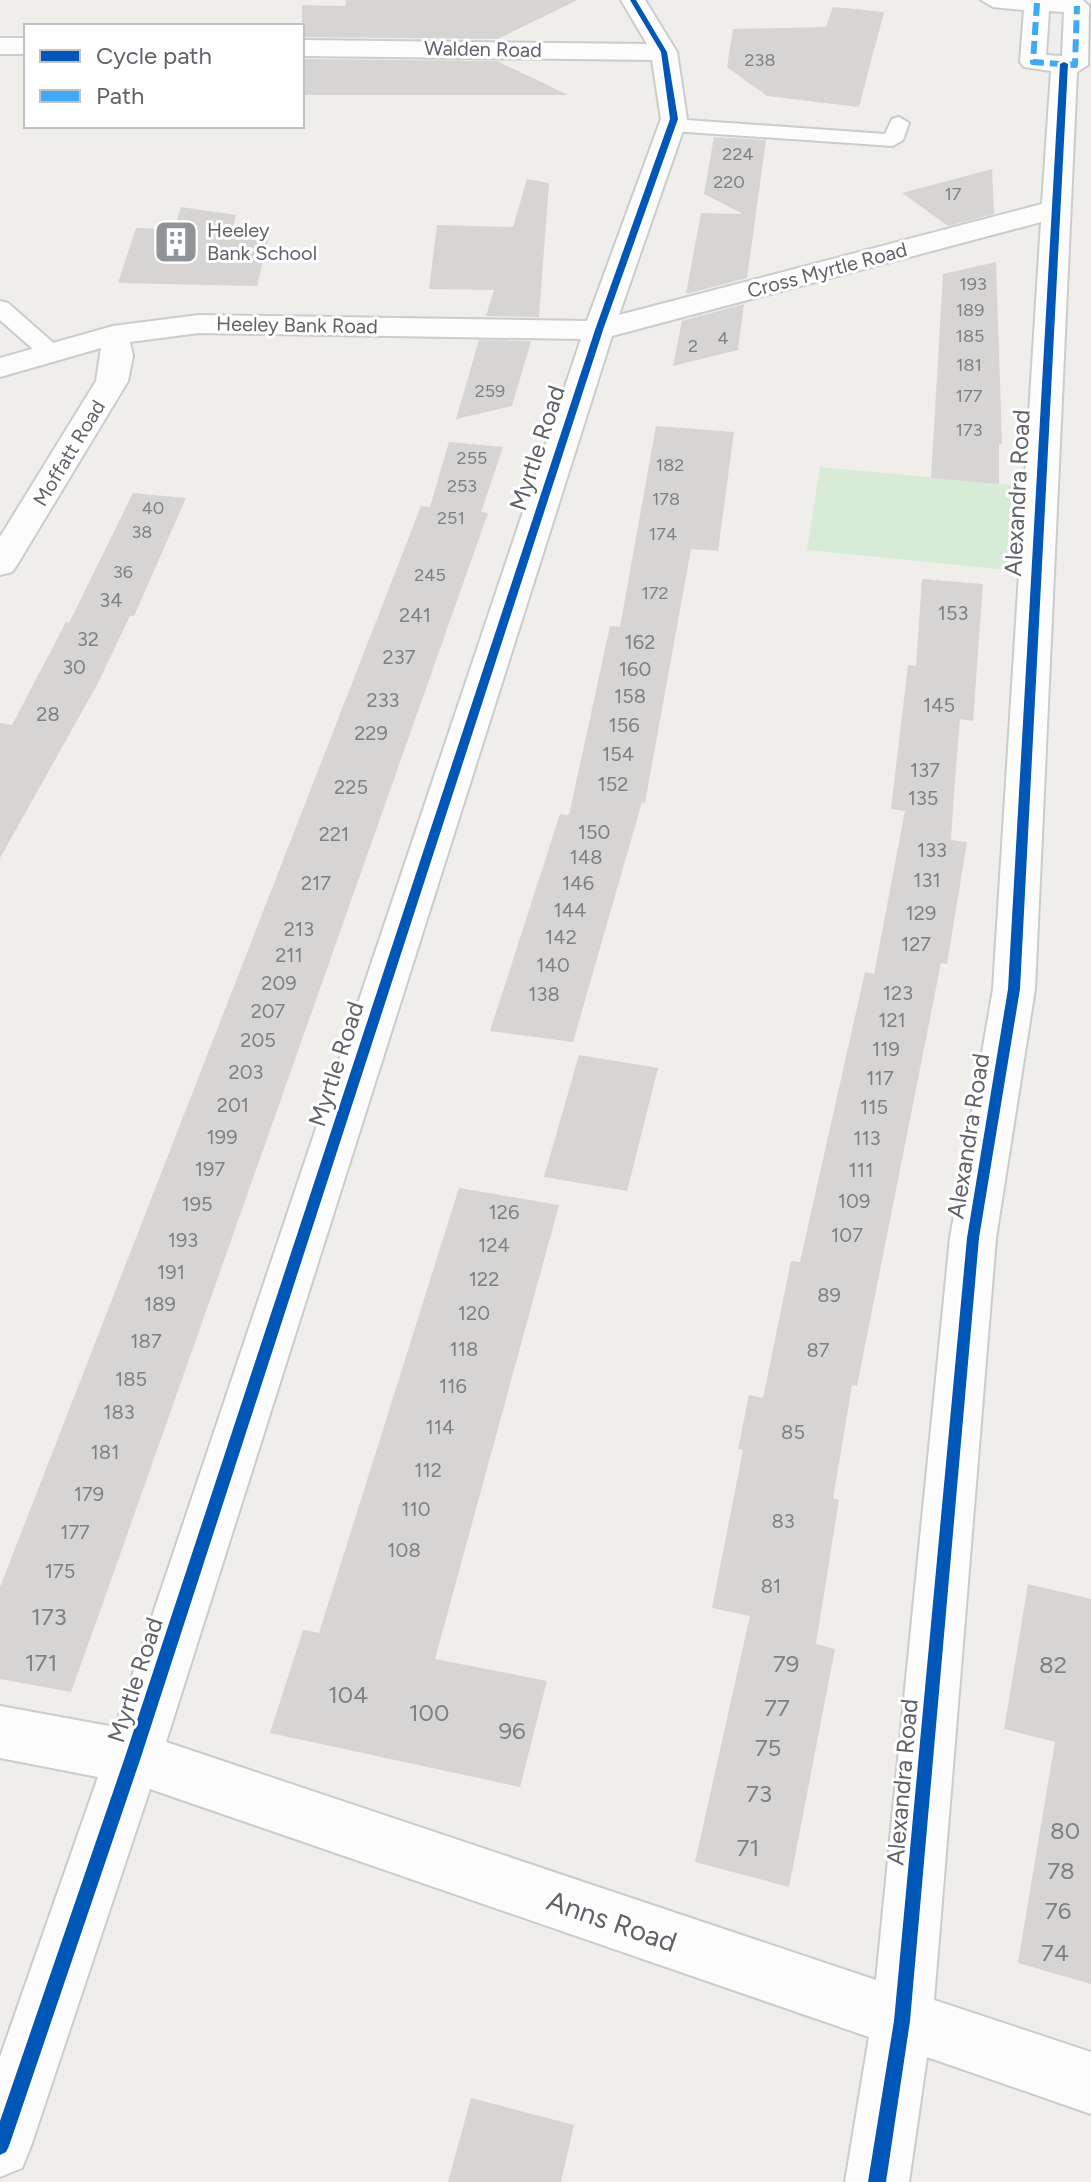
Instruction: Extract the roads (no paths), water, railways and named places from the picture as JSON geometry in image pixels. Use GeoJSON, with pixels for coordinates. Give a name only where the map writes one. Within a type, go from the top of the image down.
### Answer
{"type":"FeatureCollection","features":[{"type":"Feature","properties":{"kind":"street","name":"Myrtle Road"},"geometry":{"type":"LineString","coordinates":[[0,2146],[133,1757],[599,330],[674,119],[664,52],[633,0]]}},
{"type":"Feature","properties":{"kind":"street"},"geometry":{"type":"LineString","coordinates":[[993,0],[1075,5]]}},
{"type":"Feature","properties":{"kind":"street"},"geometry":{"type":"LineString","coordinates":[[1037,3],[1033,62],[1062,79]]}},
{"type":"Feature","properties":{"kind":"street","name":"Alexandra Road"},"geometry":{"type":"LineString","coordinates":[[877,2182],[902,2021],[973,1238],[1014,989],[1062,79],[1075,65],[1075,5]]}},
{"type":"Feature","properties":{"kind":"street"},"geometry":{"type":"LineString","coordinates":[[0,46],[24,46]]}},
{"type":"Feature","properties":{"kind":"street","name":"Walden Road"},"geometry":{"type":"LineString","coordinates":[[304,48],[664,52]]}},
{"type":"Feature","properties":{"kind":"street","name":"Cross Myrtle Road"},"geometry":{"type":"LineString","coordinates":[[599,330],[1054,210]]}},
{"type":"Feature","properties":{"kind":"street","name":"Heeley Bank Road"},"geometry":{"type":"LineString","coordinates":[[0,368],[113,335],[163,326],[212,324],[599,330]]}},
{"type":"Feature","properties":{"kind":"street","name":"Moffatt Road"},"geometry":{"type":"LineString","coordinates":[[0,565],[112,381],[118,356],[113,335]]}},
{"type":"Feature","properties":{"kind":"street","name":"Anns Road"},"geometry":{"type":"LineString","coordinates":[[0,1732],[133,1757],[1091,2083]]}},
{"type":"Feature","properties":{"kind":"lane"},"geometry":{"type":"LineString","coordinates":[[672,125],[893,140],[899,123]]}},
{"type":"Feature","properties":{"kind":"lane"},"geometry":{"type":"LineString","coordinates":[[0,308],[50,352]]}},
{"type":"Feature","properties":{"kind":"place","name":"Heeley Bank School"},"geometry":{"type":"Point","coordinates":[176,242]}}]}
